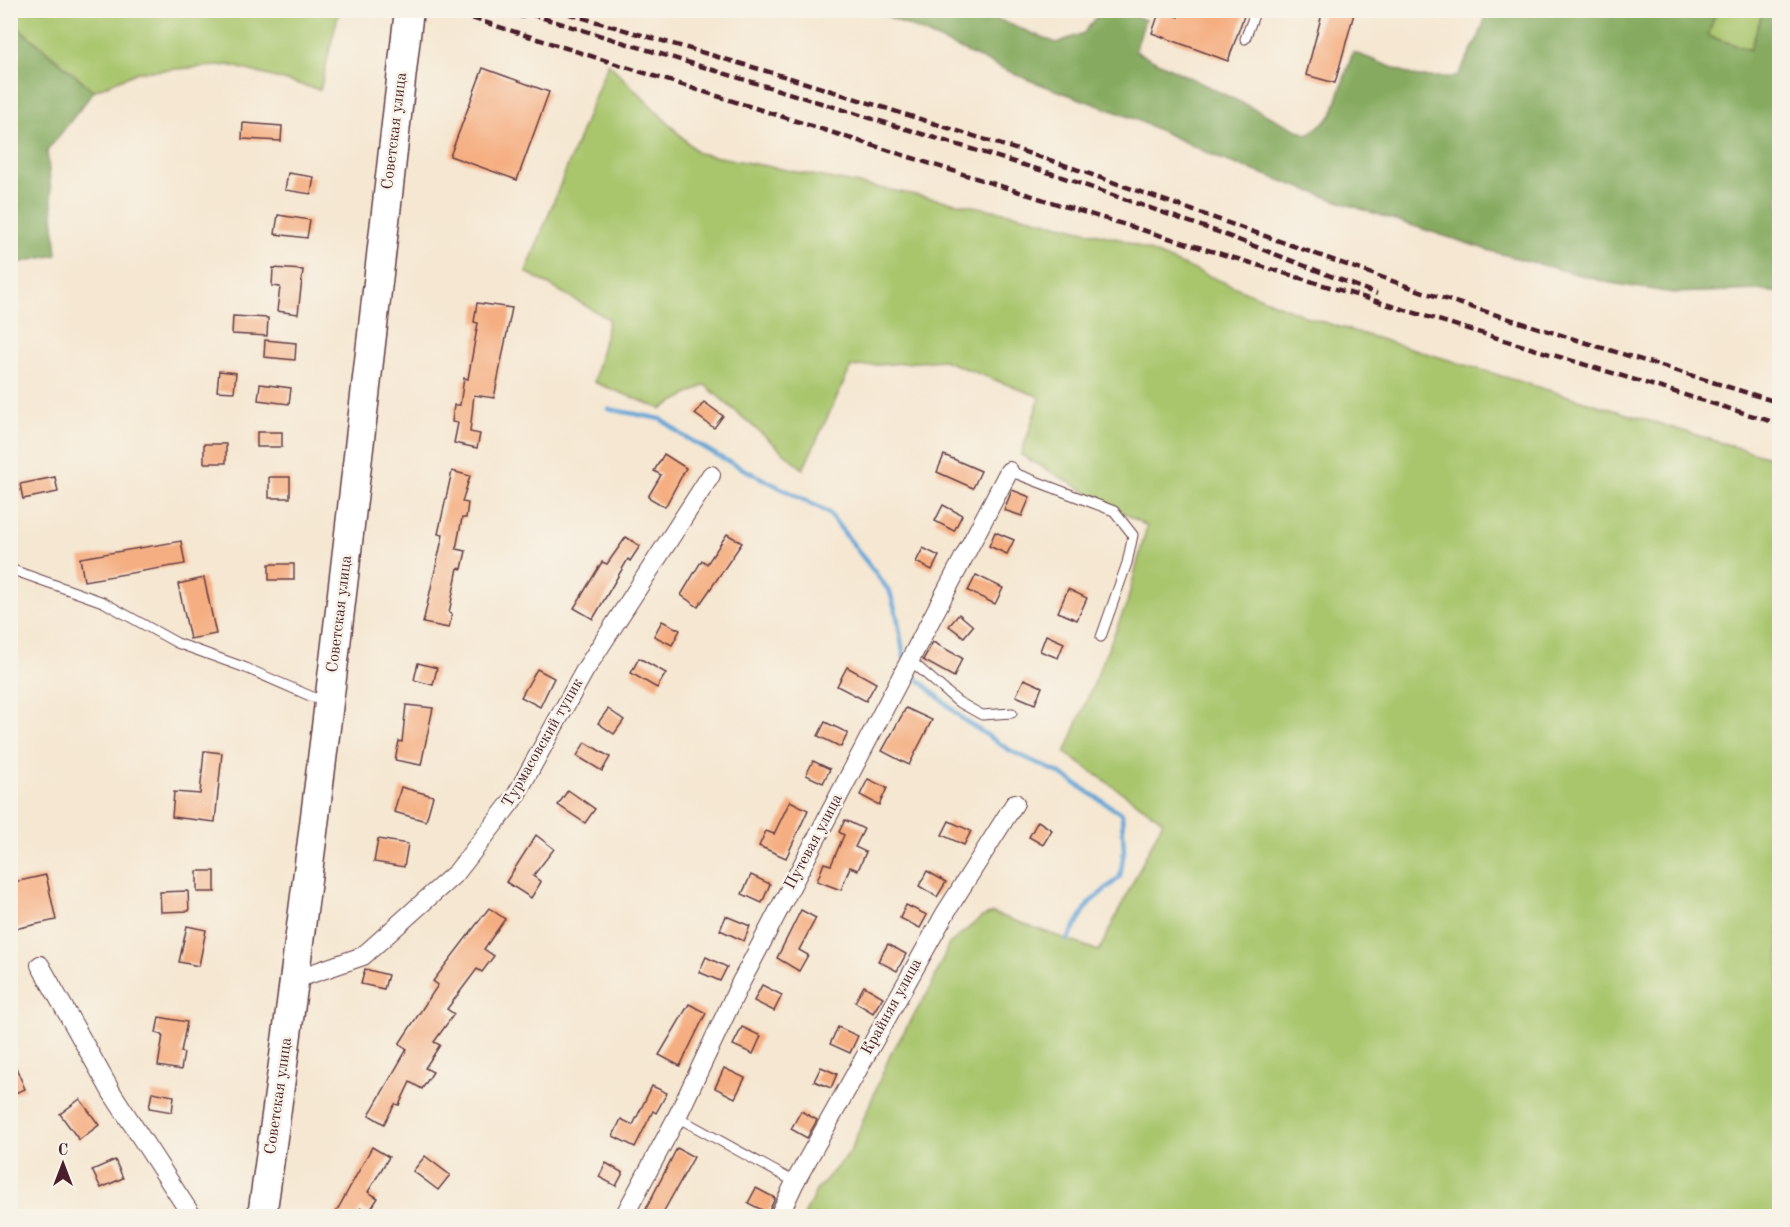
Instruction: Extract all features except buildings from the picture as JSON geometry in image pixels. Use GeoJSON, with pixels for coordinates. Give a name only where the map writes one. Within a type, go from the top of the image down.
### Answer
{"type":"FeatureCollection","features":[{"type":"Feature","properties":{"kind":"main road","name":"Советская улица"},"geometry":{"type":"LineString","coordinates":[[262,1216],[296,979],[409,10]]}},
{"type":"Feature","properties":{"kind":"street","name":"Путевая улица"},"geometry":{"type":"LineString","coordinates":[[624,1216],[677,1117],[740,984],[1009,471]]}},
{"type":"Feature","properties":{"kind":"street","name":"Турмасовский тупик"},"geometry":{"type":"LineString","coordinates":[[296,979],[363,956],[457,872],[515,797],[585,670],[711,476]]}},
{"type":"Feature","properties":{"kind":"street","name":"Крайняя улица"},"geometry":{"type":"LineString","coordinates":[[779,1216],[795,1182],[946,912],[1015,803]]}},
{"type":"Feature","properties":{"kind":"street"},"geometry":{"type":"LineString","coordinates":[[40,965],[112,1093],[192,1216]]}},
{"type":"Feature","properties":{"kind":"lane"},"geometry":{"type":"LineString","coordinates":[[1245,39],[1256,10]]}},
{"type":"Feature","properties":{"kind":"lane"},"geometry":{"type":"LineString","coordinates":[[1009,471],[1114,511],[1133,535],[1127,563],[1101,637]]}},
{"type":"Feature","properties":{"kind":"lane"},"geometry":{"type":"LineString","coordinates":[[10,569],[103,602],[177,643],[329,704]]}},
{"type":"Feature","properties":{"kind":"lane"},"geometry":{"type":"LineString","coordinates":[[907,666],[957,701],[982,715],[1012,713]]}},
{"type":"Feature","properties":{"kind":"lane"},"geometry":{"type":"LineString","coordinates":[[677,1117],[795,1182]]}},
{"type":"Feature","properties":{"kind":"green space"},"geometry":{"type":"Polygon","coordinates":[[[11,10],[339,11],[320,90],[229,65],[138,72],[94,91],[11,21],[11,10]]]}},
{"type":"Feature","properties":{"kind":"green space"},"geometry":{"type":"Polygon","coordinates":[[[876,11],[977,11],[1056,43],[1084,33],[1100,12],[1124,11],[1145,20],[1135,51],[1308,135],[1332,115],[1353,52],[1417,77],[1457,77],[1479,36],[1488,11],[1716,11],[1708,36],[1750,50],[1763,11],[1779,11],[1779,293],[1758,290],[1673,293],[1610,283],[1494,252],[1349,205],[1221,159],[1135,119],[1026,79],[876,11]]]}},
{"type":"Feature","properties":{"kind":"green space"},"geometry":{"type":"Polygon","coordinates":[[[1716,11],[1763,11],[1751,50],[1708,36],[1716,11]]]}},
{"type":"Feature","properties":{"kind":"green space"},"geometry":{"type":"Polygon","coordinates":[[[10,21],[94,91],[47,151],[57,255],[11,264],[10,21]]]}},
{"type":"Feature","properties":{"kind":"green space"},"geometry":{"type":"Polygon","coordinates":[[[608,63],[698,153],[1014,214],[1123,240],[1307,317],[1779,460],[1779,1216],[804,1216],[816,1191],[850,1152],[890,1055],[930,989],[949,944],[982,917],[993,913],[1099,951],[1163,821],[1065,753],[1127,603],[1147,526],[1021,455],[1040,397],[943,360],[851,367],[803,469],[705,385],[661,409],[594,382],[609,319],[526,272],[608,63]]]}},
{"type":"Feature","properties":{"kind":"waterway"},"geometry":{"type":"LineString","coordinates":[[609,409],[661,419],[682,435],[718,456],[828,512],[890,592],[897,616],[904,658]]}},
{"type":"Feature","properties":{"kind":"waterway"},"geometry":{"type":"LineString","coordinates":[[910,668],[918,679],[964,720],[1011,751],[1059,773],[1122,814],[1124,851],[1120,877],[1089,903],[1067,940]]}},
{"type":"Feature","properties":{"kind":"railway"},"geometry":{"type":"LineString","coordinates":[[446,10],[1070,208],[1780,424]]}},
{"type":"Feature","properties":{"kind":"railway"},"geometry":{"type":"LineString","coordinates":[[492,10],[524,17]]}},
{"type":"Feature","properties":{"kind":"railway"},"geometry":{"type":"LineString","coordinates":[[517,10],[1053,174],[1218,232],[1377,294]]}},
{"type":"Feature","properties":{"kind":"railway"},"geometry":{"type":"LineString","coordinates":[[556,10],[790,78],[1056,162],[1426,293],[1780,403]]}}]}
